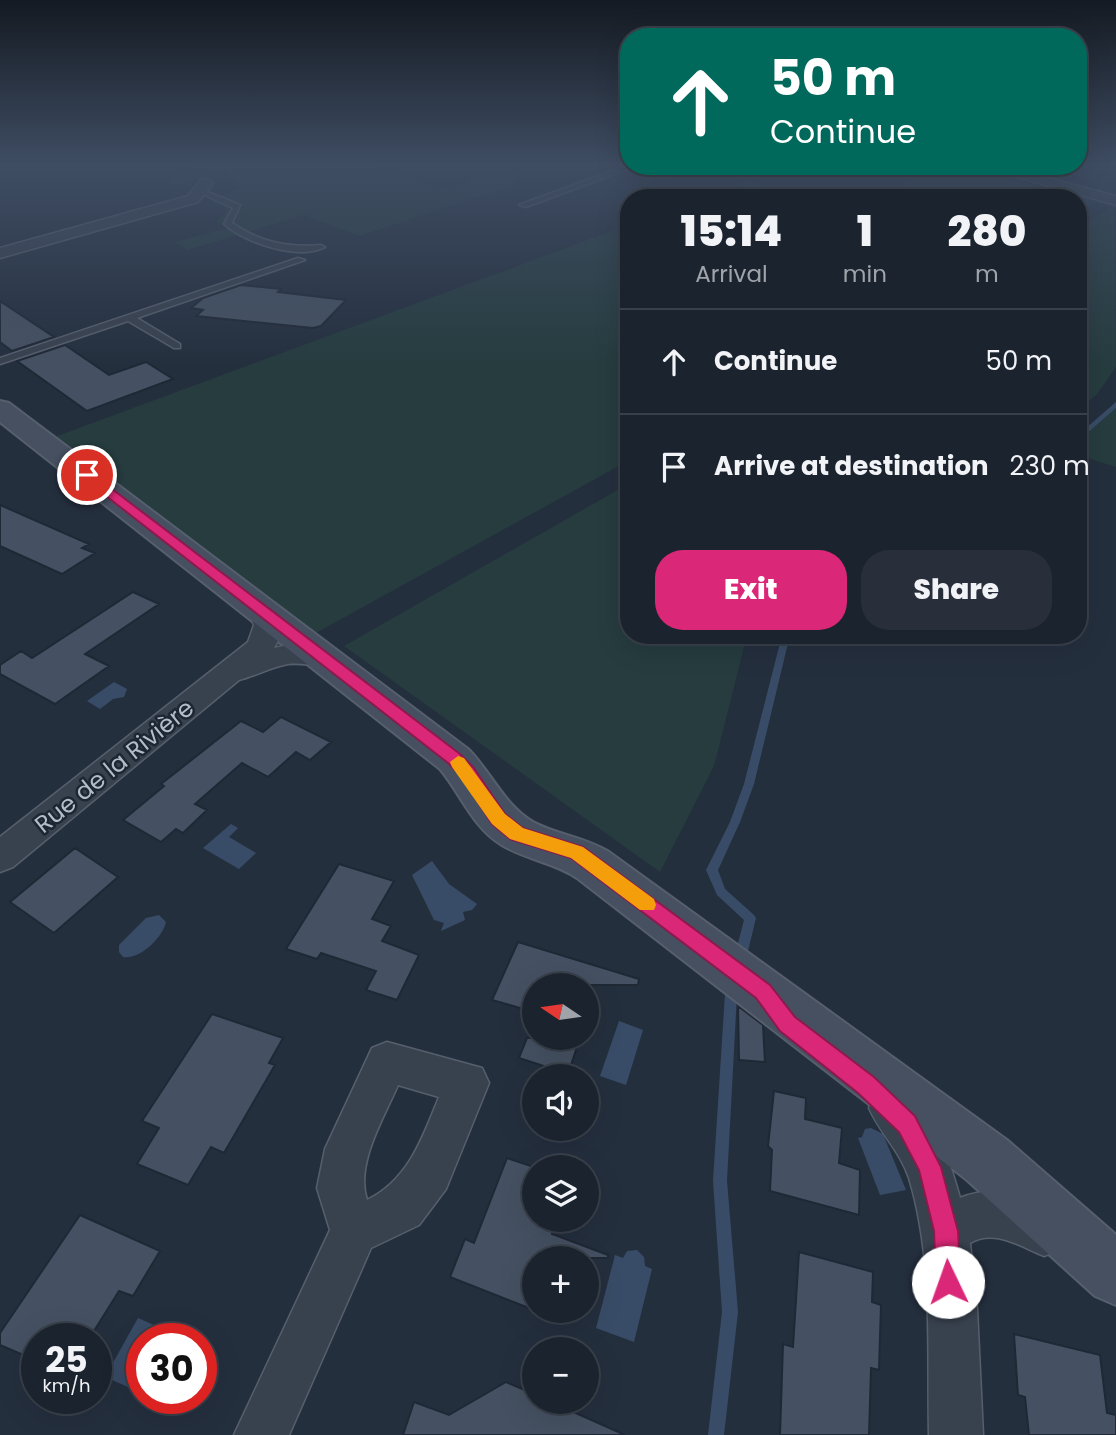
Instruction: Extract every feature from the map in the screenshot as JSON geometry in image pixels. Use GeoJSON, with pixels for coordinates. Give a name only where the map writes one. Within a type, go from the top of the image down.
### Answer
{"type":"FeatureCollection","features":[{"type":"Feature","properties":{"kind":"street"},"geometry":{"type":"LineString","coordinates":[[0,253],[75,232]]}},
{"type":"Feature","properties":{"kind":"street"},"geometry":{"type":"LineString","coordinates":[[0,409],[454,759],[467,771],[499,819],[517,834],[577,853],[987,1160],[1111,1262]]}},
{"type":"Feature","properties":{"kind":"street","name":"Rue de la Rivière"},"geometry":{"type":"LineString","coordinates":[[0,857],[258,649],[269,635],[269,621],[261,609]]}},
{"type":"Feature","properties":{"kind":"street","name":"Rue de la Rivière"},"geometry":{"type":"LineString","coordinates":[[228,674],[286,654],[307,652],[322,657]]}},
{"type":"Feature","properties":{"kind":"street"},"geometry":{"type":"LineString","coordinates":[[763,991],[788,1024],[866,1085],[907,1124],[929,1167],[946,1231],[956,1435]]}},
{"type":"Feature","properties":{"kind":"street"},"geometry":{"type":"LineString","coordinates":[[946,1231],[971,1215],[999,1213],[1031,1224],[1111,1262]]}},
{"type":"Feature","properties":{"kind":"street"},"geometry":{"type":"LineString","coordinates":[[261,1435],[354,1231]]}},
{"type":"Feature","properties":{"kind":"lane"},"geometry":{"type":"LineString","coordinates":[[239,232],[275,247],[298,250],[321,247]]}},
{"type":"Feature","properties":{"kind":"lane"},"geometry":{"type":"LineString","coordinates":[[0,361],[301,261]]}},
{"type":"Feature","properties":{"kind":"lane"},"geometry":{"type":"LineString","coordinates":[[131,318],[177,346]]}},
{"type":"Feature","properties":{"kind":"green space"},"geometry":{"type":"Polygon","coordinates":[[[213,232],[248,232],[188,250],[174,242],[213,232]]]}},
{"type":"Feature","properties":{"kind":"green space"},"geometry":{"type":"Polygon","coordinates":[[[348,232],[371,232],[359,236],[348,232]]]}},
{"type":"Feature","properties":{"kind":"green space"},"geometry":{"type":"Polygon","coordinates":[[[609,232],[620,232],[620,465],[314,634],[52,438],[609,232]]]}},
{"type":"Feature","properties":{"kind":"green space"},"geometry":{"type":"Polygon","coordinates":[[[1087,232],[1115,232],[1116,367],[1097,394],[1087,403],[1087,232]]]}},
{"type":"Feature","properties":{"kind":"green space"},"geometry":{"type":"Polygon","coordinates":[[[1116,404],[1116,467],[1087,458],[1087,430],[1094,427],[1116,404]]]}},
{"type":"Feature","properties":{"kind":"green space"},"geometry":{"type":"Polygon","coordinates":[[[620,489],[620,644],[745,644],[714,766],[660,872],[344,646],[620,489]]]}},
{"type":"Feature","properties":{"kind":"water"},"geometry":{"type":"Polygon","coordinates":[[[114,682],[127,689],[124,697],[113,699],[100,709],[87,701],[114,682]]]}},
{"type":"Feature","properties":{"kind":"water"},"geometry":{"type":"Polygon","coordinates":[[[231,824],[238,828],[229,837],[256,853],[239,869],[203,848],[231,824]]]}},
{"type":"Feature","properties":{"kind":"water"},"geometry":{"type":"Polygon","coordinates":[[[432,861],[449,884],[477,904],[472,910],[463,912],[465,920],[441,931],[444,923],[434,920],[412,875],[432,861]]]}},
{"type":"Feature","properties":{"kind":"water"},"geometry":{"type":"Polygon","coordinates":[[[159,915],[166,922],[156,940],[136,955],[123,957],[119,952],[119,945],[146,918],[159,915]]]}},
{"type":"Feature","properties":{"kind":"water"},"geometry":{"type":"Polygon","coordinates":[[[619,1021],[643,1030],[626,1085],[600,1076],[619,1021]]]}},
{"type":"Feature","properties":{"kind":"water"},"geometry":{"type":"Polygon","coordinates":[[[871,1128],[883,1134],[906,1190],[880,1195],[858,1138],[862,1137],[865,1129],[871,1128]]]}},
{"type":"Feature","properties":{"kind":"water"},"geometry":{"type":"Polygon","coordinates":[[[637,1250],[644,1257],[645,1266],[652,1269],[634,1342],[596,1328],[615,1255],[623,1258],[627,1251],[637,1250]]]}},
{"type":"Feature","properties":{"kind":"water"},"geometry":{"type":"Polygon","coordinates":[[[138,1318],[149,1323],[135,1323],[138,1318]]]}},
{"type":"Feature","properties":{"kind":"water"},"geometry":{"type":"Polygon","coordinates":[[[126,1339],[126,1386],[112,1380],[112,1364],[126,1339]]]}},
{"type":"Feature","properties":{"kind":"building"},"geometry":{"type":"Polygon","coordinates":[[[241,285],[346,300],[321,326],[313,328],[196,316],[203,310],[191,308],[203,298],[241,285]]]}},
{"type":"Feature","properties":{"kind":"building"},"geometry":{"type":"Polygon","coordinates":[[[0,301],[54,337],[12,351],[0,342],[0,301]]]}},
{"type":"Feature","properties":{"kind":"building"},"geometry":{"type":"Polygon","coordinates":[[[65,345],[109,375],[146,362],[173,379],[87,411],[17,361],[65,345]]]}},
{"type":"Feature","properties":{"kind":"building"},"geometry":{"type":"Polygon","coordinates":[[[0,505],[89,544],[82,548],[95,553],[62,574],[0,546],[0,505]]]}},
{"type":"Feature","properties":{"kind":"building"},"geometry":{"type":"Polygon","coordinates":[[[133,592],[159,604],[85,654],[109,666],[55,704],[0,674],[0,665],[21,651],[32,658],[133,592]]]}},
{"type":"Feature","properties":{"kind":"building"},"geometry":{"type":"Polygon","coordinates":[[[281,717],[331,742],[310,760],[296,752],[268,777],[242,763],[195,804],[207,810],[183,833],[176,829],[161,842],[123,820],[164,786],[161,784],[241,721],[263,732],[281,717]]]}},
{"type":"Feature","properties":{"kind":"building"},"geometry":{"type":"Polygon","coordinates":[[[75,848],[118,877],[54,933],[10,902],[75,848]]]}},
{"type":"Feature","properties":{"kind":"building"},"geometry":{"type":"Polygon","coordinates":[[[339,864],[394,881],[372,919],[391,926],[382,941],[419,955],[397,1000],[366,990],[376,971],[321,953],[317,959],[286,949],[339,864]]]}},
{"type":"Feature","properties":{"kind":"building"},"geometry":{"type":"Polygon","coordinates":[[[518,942],[639,979],[638,985],[599,985],[599,973],[522,973],[522,1009],[492,1000],[518,942]]]}},
{"type":"Feature","properties":{"kind":"building"},"geometry":{"type":"Polygon","coordinates":[[[738,1006],[763,1025],[765,1062],[739,1060],[738,1006]]]}},
{"type":"Feature","properties":{"kind":"building"},"geometry":{"type":"Polygon","coordinates":[[[212,1014],[283,1038],[269,1063],[275,1065],[224,1153],[211,1147],[188,1185],[137,1164],[159,1128],[142,1121],[212,1014]]]}},
{"type":"Feature","properties":{"kind":"building"},"geometry":{"type":"Polygon","coordinates":[[[522,1050],[576,1050],[571,1064],[537,1064],[519,1058],[522,1050]]]}},
{"type":"Feature","properties":{"kind":"building"},"geometry":{"type":"Polygon","coordinates":[[[774,1091],[806,1098],[805,1119],[842,1128],[839,1163],[860,1170],[859,1215],[770,1191],[772,1150],[768,1146],[774,1091]]]}},
{"type":"Feature","properties":{"kind":"building"},"geometry":{"type":"Polygon","coordinates":[[[507,1158],[522,1163],[522,1232],[553,1232],[552,1234],[584,1246],[522,1246],[522,1305],[450,1277],[465,1239],[474,1243],[507,1158]]]}},
{"type":"Feature","properties":{"kind":"building"},"geometry":{"type":"Polygon","coordinates":[[[80,1215],[160,1251],[133,1296],[119,1291],[99,1323],[21,1323],[21,1354],[0,1345],[0,1333],[80,1215]]]}},
{"type":"Feature","properties":{"kind":"building"},"geometry":{"type":"Polygon","coordinates":[[[599,1252],[608,1255],[608,1258],[599,1258],[599,1252]]]}},
{"type":"Feature","properties":{"kind":"building"},"geometry":{"type":"Polygon","coordinates":[[[799,1252],[873,1272],[872,1302],[881,1305],[879,1370],[871,1368],[869,1435],[780,1435],[783,1344],[793,1347],[799,1252]]]}},
{"type":"Feature","properties":{"kind":"building"},"geometry":{"type":"Polygon","coordinates":[[[1014,1334],[1100,1355],[1107,1413],[1116,1415],[1116,1435],[1029,1435],[1025,1397],[1018,1395],[1014,1334]]]}},
{"type":"Feature","properties":{"kind":"building"},"geometry":{"type":"Polygon","coordinates":[[[506,1382],[522,1389],[522,1414],[578,1414],[625,1435],[403,1435],[414,1402],[449,1415],[506,1382]]]}},
{"type":"Feature","properties":{"kind":"waterway"},"geometry":{"type":"LineString","coordinates":[[1087,431],[1116,404]]}},
{"type":"Feature","properties":{"kind":"waterway"},"geometry":{"type":"LineString","coordinates":[[742,951],[750,918],[721,892],[712,870],[735,822],[749,784],[784,644]]}},
{"type":"Feature","properties":{"kind":"waterway"},"geometry":{"type":"LineString","coordinates":[[716,1435],[730,1312],[720,1181],[731,994]]}},
{"type":"Feature","properties":{"kind":"slow traffic"},"geometry":{"type":"LineString","coordinates":[[458,762],[499,819],[517,834],[538,843],[577,853],[647,905]]}},
{"type":"Feature","properties":{"kind":"route"},"geometry":{"type":"LineString","coordinates":[[87,475],[454,759],[467,771],[499,819],[517,834],[538,843],[577,853],[763,991],[788,1024],[866,1085],[907,1124],[929,1167],[946,1231],[948,1282]]}}]}
